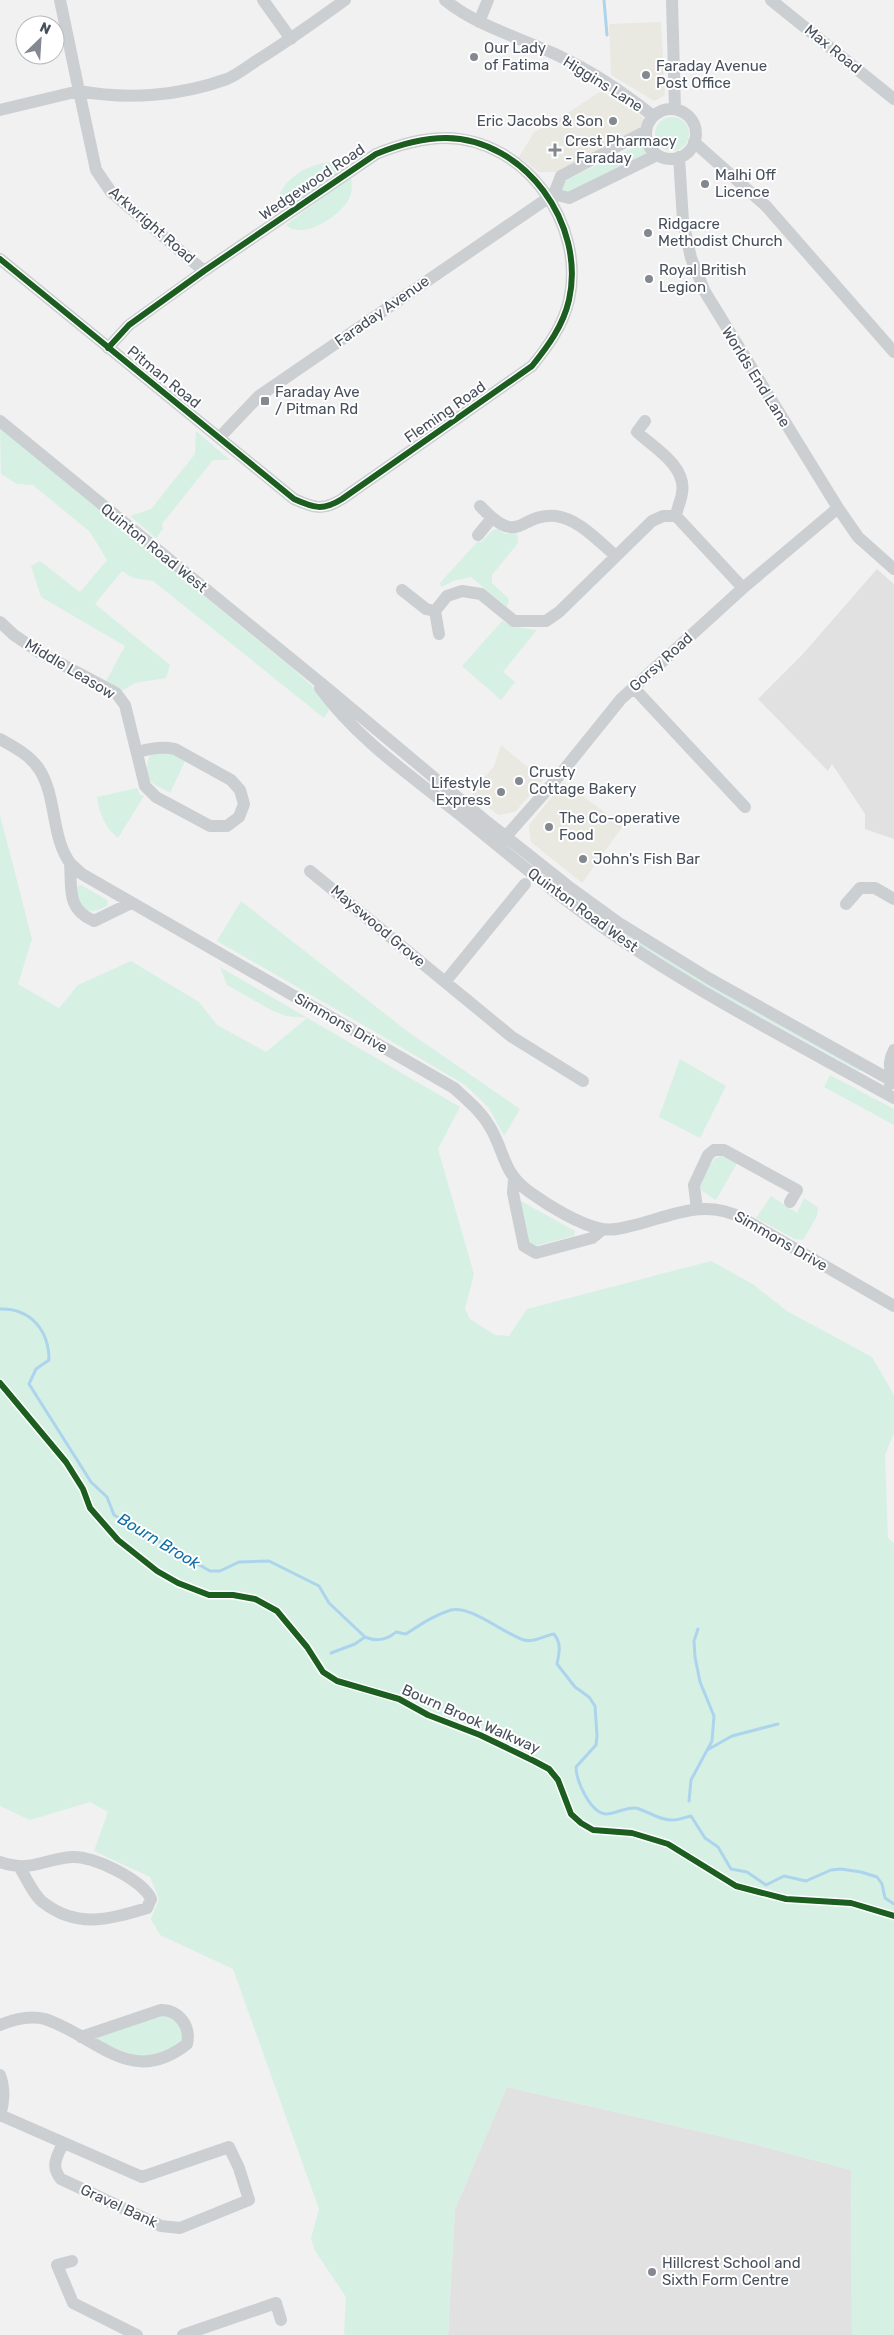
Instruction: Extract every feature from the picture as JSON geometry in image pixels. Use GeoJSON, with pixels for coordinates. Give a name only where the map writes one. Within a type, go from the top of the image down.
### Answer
{"type":"FeatureCollection","features":[{"type":"Feature","properties":{"kind":"street","name":"Arkwright Road"},"geometry":{"type":"LineString","coordinates":[[60,0],[96,170],[111,192],[204,271]]}},
{"type":"Feature","properties":{"kind":"street"},"geometry":{"type":"LineString","coordinates":[[263,0],[291,39]]}},
{"type":"Feature","properties":{"kind":"street"},"geometry":{"type":"LineString","coordinates":[[0,110],[79,92],[101,95],[149,96],[190,89],[228,78],[291,39],[345,0]]}},
{"type":"Feature","properties":{"kind":"street","name":"Higgins Lane"},"geometry":{"type":"LineString","coordinates":[[445,0],[479,22],[557,55],[623,93],[653,116]]}},
{"type":"Feature","properties":{"kind":"street"},"geometry":{"type":"LineString","coordinates":[[479,22],[488,0]]}},
{"type":"Feature","properties":{"kind":"street"},"geometry":{"type":"LineString","coordinates":[[672,0],[675,109]]}},
{"type":"Feature","properties":{"kind":"street","name":"Max Road"},"geometry":{"type":"LineString","coordinates":[[771,0],[894,99]]}},
{"type":"Feature","properties":{"kind":"street"},"geometry":{"type":"LineString","coordinates":[[551,195],[570,198],[657,155],[671,158],[679,157],[690,149],[694,142],[696,132],[691,119],[675,109],[664,110],[653,116],[646,131],[648,144],[657,155]]}},
{"type":"Feature","properties":{"kind":"street","name":"Faraday Avenue"},"geometry":{"type":"LineString","coordinates":[[219,438],[259,396],[551,195],[561,176],[646,131]]}},
{"type":"Feature","properties":{"kind":"street","name":"Wedgewood Road"},"geometry":{"type":"LineString","coordinates":[[108,348],[129,325],[204,271],[376,154],[398,144],[446,138],[475,142],[501,154],[522,167],[551,195]]}},
{"type":"Feature","properties":{"kind":"street"},"geometry":{"type":"LineString","coordinates":[[694,142],[766,206],[894,352]]}},
{"type":"Feature","properties":{"kind":"street","name":"Worlds End Lane"},"geometry":{"type":"LineString","coordinates":[[679,157],[683,221],[691,258],[705,292],[838,508],[858,537],[894,569]]}},
{"type":"Feature","properties":{"kind":"street","name":"Fleming Road"},"geometry":{"type":"LineString","coordinates":[[219,438],[294,499],[308,506],[329,507],[532,366],[552,341],[562,319],[572,281],[565,231],[551,195]]}},
{"type":"Feature","properties":{"kind":"street","name":"Pitman Road"},"geometry":{"type":"LineString","coordinates":[[0,259],[219,438]]}},
{"type":"Feature","properties":{"kind":"street","name":"Quinton Road West"},"geometry":{"type":"LineString","coordinates":[[0,421],[505,837],[619,923],[710,979],[893,1081]]}},
{"type":"Feature","properties":{"kind":"street"},"geometry":{"type":"LineString","coordinates":[[645,421],[637,432],[678,468],[682,482],[682,494],[676,516]]}},
{"type":"Feature","properties":{"kind":"street"},"geometry":{"type":"LineString","coordinates":[[480,506],[492,518],[508,528],[521,527],[542,516],[557,516],[572,521],[616,556]]}},
{"type":"Feature","properties":{"kind":"street","name":"Gorsy Road"},"geometry":{"type":"LineString","coordinates":[[505,837],[554,782],[621,699],[743,588],[838,508]]}},
{"type":"Feature","properties":{"kind":"street"},"geometry":{"type":"LineString","coordinates":[[439,634],[435,611],[447,596],[462,591],[481,594],[514,621],[546,621],[559,612],[652,521],[663,516],[676,516],[743,588]]}},
{"type":"Feature","properties":{"kind":"street"},"geometry":{"type":"LineString","coordinates":[[478,536],[492,518]]}},
{"type":"Feature","properties":{"kind":"street"},"geometry":{"type":"LineString","coordinates":[[402,590],[426,609],[435,611]]}},
{"type":"Feature","properties":{"kind":"street","name":"Middle Leasow"},"geometry":{"type":"LineString","coordinates":[[0,622],[14,635],[39,652],[116,693],[125,705],[145,786],[156,797],[210,826],[227,826],[239,817],[244,804],[240,790],[232,780],[175,749],[159,747],[138,752]]}},
{"type":"Feature","properties":{"kind":"street","name":"Quinton Road West"},"geometry":{"type":"LineString","coordinates":[[309,674],[338,712],[365,739],[509,855],[616,937],[679,976],[890,1096]]}},
{"type":"Feature","properties":{"kind":"street"},"geometry":{"type":"LineString","coordinates":[[634,687],[745,807]]}},
{"type":"Feature","properties":{"kind":"street","name":"Simmons Drive"},"geometry":{"type":"LineString","coordinates":[[0,739],[25,754],[40,770],[46,784],[63,848],[70,863],[72,903],[81,915],[94,921],[132,903]]}},
{"type":"Feature","properties":{"kind":"street"},"geometry":{"type":"LineString","coordinates":[[505,837],[501,842],[509,849],[509,855]]}},
{"type":"Feature","properties":{"kind":"street","name":"Simmons Drive"},"geometry":{"type":"LineString","coordinates":[[70,863],[88,878],[454,1088],[472,1104],[490,1126],[505,1164],[514,1179],[532,1194],[579,1221],[603,1229],[626,1228],[697,1209],[708,1208],[730,1212],[894,1306]]}},
{"type":"Feature","properties":{"kind":"street"},"geometry":{"type":"LineString","coordinates":[[521,864],[525,884]]}},
{"type":"Feature","properties":{"kind":"street"},"geometry":{"type":"LineString","coordinates":[[525,884],[549,886],[553,880],[541,870],[540,864]]}},
{"type":"Feature","properties":{"kind":"street","name":"Mayswood Grove"},"geometry":{"type":"LineString","coordinates":[[310,871],[512,1037],[583,1081]]}},
{"type":"Feature","properties":{"kind":"street"},"geometry":{"type":"LineString","coordinates":[[445,982],[525,884]]}},
{"type":"Feature","properties":{"kind":"street"},"geometry":{"type":"LineString","coordinates":[[846,904],[860,888],[875,888],[894,899]]}},
{"type":"Feature","properties":{"kind":"street"},"geometry":{"type":"LineString","coordinates":[[861,1080],[867,1067],[891,1055],[893,1081],[890,1096]]}},
{"type":"Feature","properties":{"kind":"street"},"geometry":{"type":"LineString","coordinates":[[697,1209],[694,1184],[708,1155],[714,1150],[724,1150],[797,1190],[790,1202]]}},
{"type":"Feature","properties":{"kind":"street","name":"Simmons Drive"},"geometry":{"type":"LineString","coordinates":[[514,1179],[513,1193],[524,1246],[536,1253],[592,1238],[603,1229]]}},
{"type":"Feature","properties":{"kind":"street"},"geometry":{"type":"LineString","coordinates":[[0,1862],[20,1868],[72,1857],[86,1858],[138,1882],[148,1891],[151,1899],[147,1908],[106,1920],[87,1920],[64,1914],[43,1903],[20,1868]]}},
{"type":"Feature","properties":{"kind":"street"},"geometry":{"type":"LineString","coordinates":[[0,2025],[12,2020],[27,2018],[44,2019],[81,2038],[126,2060],[145,2063],[152,2063],[174,2055],[188,2044],[189,2037],[185,2024],[179,2015],[171,2010],[161,2010],[81,2038]]}},
{"type":"Feature","properties":{"kind":"street"},"geometry":{"type":"LineString","coordinates":[[0,2075],[4,2086],[4,2100],[0,2115]]}},
{"type":"Feature","properties":{"kind":"street","name":"Gravel Bank"},"geometry":{"type":"LineString","coordinates":[[0,2115],[142,2177],[228,2147],[239,2168],[249,2200],[180,2228],[161,2226],[61,2179],[56,2172],[54,2164],[64,2143]]}},
{"type":"Feature","properties":{"kind":"street"},"geometry":{"type":"LineString","coordinates":[[72,2261],[58,2265],[73,2303],[137,2335]]}},
{"type":"Feature","properties":{"kind":"street"},"geometry":{"type":"LineString","coordinates":[[183,2335],[276,2303],[281,2320]]}},
{"type":"Feature","properties":{"kind":"shaded area"},"geometry":{"type":"Polygon","coordinates":[[[661,22],[665,95],[654,101],[611,75],[609,24],[661,22]]]}},
{"type":"Feature","properties":{"kind":"shaded area"},"geometry":{"type":"Polygon","coordinates":[[[601,91],[643,117],[642,128],[556,172],[539,172],[519,157],[534,132],[551,124],[601,91]]]}},
{"type":"Feature","properties":{"kind":"shaded area"},"geometry":{"type":"Polygon","coordinates":[[[877,569],[894,584],[894,839],[865,829],[865,814],[832,764],[828,771],[758,699],[802,655],[877,569]]]}},
{"type":"Feature","properties":{"kind":"shaded area"},"geometry":{"type":"Polygon","coordinates":[[[501,745],[543,780],[515,812],[498,815],[471,793],[494,766],[501,745]]]}},
{"type":"Feature","properties":{"kind":"shaded area"},"geometry":{"type":"Polygon","coordinates":[[[564,782],[623,826],[582,883],[531,842],[529,825],[564,782]]]}},
{"type":"Feature","properties":{"kind":"shaded area","name":"Hillcrest School and Sixth Form Centre"},"geometry":{"type":"Polygon","coordinates":[[[507,2087],[754,2144],[851,2170],[852,2335],[448,2335],[455,2209],[507,2087]]]}},
{"type":"Feature","properties":{"kind":"green space"},"geometry":{"type":"Polygon","coordinates":[[[672,117],[679,118],[684,122],[688,127],[688,141],[684,146],[679,150],[672,151],[665,150],[660,146],[656,141],[655,134],[656,127],[660,122],[665,118],[672,117]]]}},
{"type":"Feature","properties":{"kind":"green space"},"geometry":{"type":"Polygon","coordinates":[[[641,144],[649,156],[566,194],[560,193],[562,182],[641,144]]]}},
{"type":"Feature","properties":{"kind":"green space"},"geometry":{"type":"Polygon","coordinates":[[[331,162],[343,168],[341,173],[277,215],[277,204],[280,194],[292,178],[310,167],[331,162]]]}},
{"type":"Feature","properties":{"kind":"green space"},"geometry":{"type":"Polygon","coordinates":[[[351,176],[352,190],[349,199],[330,219],[302,230],[293,229],[286,225],[351,176]]]}},
{"type":"Feature","properties":{"kind":"green space"},"geometry":{"type":"Polygon","coordinates":[[[0,428],[292,668],[321,694],[329,710],[324,718],[153,581],[133,578],[122,571],[95,604],[170,665],[166,678],[135,683],[120,692],[105,683],[125,646],[41,597],[31,566],[40,561],[80,592],[107,560],[90,532],[33,485],[17,484],[1,474],[0,428]]]}},
{"type":"Feature","properties":{"kind":"green space"},"geometry":{"type":"Polygon","coordinates":[[[196,431],[230,460],[213,460],[162,524],[163,529],[156,538],[130,516],[151,509],[195,454],[196,431]]]}},
{"type":"Feature","properties":{"kind":"green space"},"geometry":{"type":"Polygon","coordinates":[[[497,529],[505,534],[517,533],[518,543],[492,575],[492,583],[509,599],[507,607],[471,577],[453,581],[442,587],[439,584],[478,541],[481,542],[493,530],[497,529]]]}},
{"type":"Feature","properties":{"kind":"green space"},"geometry":{"type":"Polygon","coordinates":[[[502,621],[515,627],[537,630],[503,672],[515,682],[501,700],[462,666],[502,621]]]}},
{"type":"Feature","properties":{"kind":"green space"},"geometry":{"type":"Polygon","coordinates":[[[164,750],[185,761],[170,793],[154,784],[147,773],[147,765],[151,753],[164,750]]]}},
{"type":"Feature","properties":{"kind":"green space"},"geometry":{"type":"Polygon","coordinates":[[[137,788],[140,795],[144,796],[118,838],[103,820],[97,797],[137,788]]]}},
{"type":"Feature","properties":{"kind":"green space"},"geometry":{"type":"Polygon","coordinates":[[[0,815],[32,939],[18,984],[59,1008],[78,985],[131,961],[199,1002],[217,1025],[266,1052],[307,1018],[286,1016],[273,1011],[227,985],[220,967],[460,1107],[438,1149],[474,1274],[465,1309],[470,1319],[495,1335],[509,1336],[527,1309],[711,1261],[754,1285],[787,1311],[872,1357],[894,1395],[894,1433],[885,1455],[888,1538],[894,1543],[894,2335],[852,2335],[851,2170],[754,2144],[507,2087],[455,2209],[448,2335],[344,2335],[346,2297],[315,2251],[311,2238],[319,2209],[233,1969],[160,1935],[151,1919],[159,1899],[150,1877],[94,1851],[108,1812],[90,1802],[30,1820],[0,1806],[0,815]]]}},
{"type":"Feature","properties":{"kind":"green space"},"geometry":{"type":"Polygon","coordinates":[[[81,885],[107,900],[108,905],[94,911],[80,907],[76,891],[78,886],[81,885]]]}},
{"type":"Feature","properties":{"kind":"green space"},"geometry":{"type":"Polygon","coordinates":[[[568,892],[862,1070],[859,1071],[669,966],[566,895],[568,892]]]}},
{"type":"Feature","properties":{"kind":"green space"},"geometry":{"type":"Polygon","coordinates":[[[241,901],[407,1031],[520,1109],[504,1136],[489,1108],[465,1085],[217,941],[241,901]]]}},
{"type":"Feature","properties":{"kind":"green space"},"geometry":{"type":"Polygon","coordinates":[[[680,1059],[726,1086],[700,1138],[659,1117],[680,1059]]]}},
{"type":"Feature","properties":{"kind":"green space"},"geometry":{"type":"Polygon","coordinates":[[[830,1075],[894,1109],[894,1125],[824,1087],[830,1075]]]}},
{"type":"Feature","properties":{"kind":"green space"},"geometry":{"type":"Polygon","coordinates":[[[721,1156],[737,1163],[716,1200],[702,1191],[699,1183],[714,1159],[721,1156]]]}},
{"type":"Feature","properties":{"kind":"green space"},"geometry":{"type":"Polygon","coordinates":[[[771,1196],[797,1213],[804,1198],[818,1207],[817,1216],[803,1240],[795,1239],[756,1218],[771,1196]]]}},
{"type":"Feature","properties":{"kind":"green space"},"geometry":{"type":"Polygon","coordinates":[[[521,1201],[575,1231],[574,1236],[535,1246],[529,1242],[519,1202],[521,1201]]]}},
{"type":"Feature","properties":{"kind":"green space"},"geometry":{"type":"Polygon","coordinates":[[[170,2012],[187,2037],[152,2061],[84,2038],[170,2012]]]}},
{"type":"Feature","properties":{"kind":"waterway"},"geometry":{"type":"LineString","coordinates":[[604,0],[607,35]]}},
{"type":"Feature","properties":{"kind":"waterway","name":"Bourn Brook"},"geometry":{"type":"LineString","coordinates":[[0,1309],[21,1312],[36,1323],[42,1331],[46,1340],[49,1360],[36,1369],[29,1384],[91,1482],[107,1497],[114,1515],[210,1571],[220,1571],[239,1562],[269,1561],[319,1586],[329,1603],[369,1639],[382,1639],[396,1632],[406,1634],[427,1620],[451,1610],[459,1610],[478,1616],[516,1637],[528,1641],[554,1634],[559,1645],[557,1664],[575,1687],[589,1697],[595,1706],[596,1745],[576,1767],[578,1780],[585,1795],[589,1802],[600,1812],[606,1814],[636,1808],[668,1820],[678,1820],[691,1816],[705,1838],[718,1847],[731,1869],[747,1872],[766,1885],[784,1876],[806,1881],[831,1870],[841,1869],[877,1877],[882,1884],[885,1898],[894,1904]]}},
{"type":"Feature","properties":{"kind":"waterway"},"geometry":{"type":"LineString","coordinates":[[689,1801],[691,1780],[712,1741],[714,1716],[700,1682],[695,1657],[694,1641],[698,1629]]}},
{"type":"Feature","properties":{"kind":"waterway"},"geometry":{"type":"LineString","coordinates":[[331,1653],[355,1644],[365,1637]]}},
{"type":"Feature","properties":{"kind":"waterway"},"geometry":{"type":"LineString","coordinates":[[709,1749],[732,1736],[778,1724]]}},
{"type":"Feature","properties":{"kind":"cycle path"},"geometry":{"type":"LineString","coordinates":[[0,259],[294,499],[313,506],[324,507],[342,499],[532,366],[554,335],[563,318],[569,300],[572,271],[568,243],[558,216],[544,191],[524,170],[501,153],[475,142],[446,138],[410,143],[376,154],[204,271],[129,325],[108,348]]}},
{"type":"Feature","properties":{"kind":"cycle path","name":"Bourn Brook Walkway"},"geometry":{"type":"LineString","coordinates":[[0,1383],[66,1462],[83,1489],[90,1508],[118,1540],[157,1571],[178,1583],[209,1595],[233,1595],[255,1599],[277,1611],[307,1647],[323,1672],[337,1681],[399,1699],[428,1715],[480,1735],[549,1769],[558,1780],[571,1814],[593,1830],[632,1833],[668,1844],[736,1886],[786,1899],[851,1903],[894,1916]]}},
{"type":"Feature","properties":{"kind":"place","name":"Our Lady of Fatima"},"geometry":{"type":"Point","coordinates":[474,57]}},
{"type":"Feature","properties":{"kind":"place","name":"Faraday Avenue Post Office"},"geometry":{"type":"Point","coordinates":[646,75]}},
{"type":"Feature","properties":{"kind":"place","name":"Eric Jacobs & Son"},"geometry":{"type":"Point","coordinates":[613,121]}},
{"type":"Feature","properties":{"kind":"place","name":"Crest Pharmacy - Faraday"},"geometry":{"type":"Point","coordinates":[555,150]}},
{"type":"Feature","properties":{"kind":"place","name":"Malhi Off Licence"},"geometry":{"type":"Point","coordinates":[705,184]}},
{"type":"Feature","properties":{"kind":"place","name":"Ridgacre Methodist Church"},"geometry":{"type":"Point","coordinates":[648,233]}},
{"type":"Feature","properties":{"kind":"place","name":"Royal British Legion"},"geometry":{"type":"Point","coordinates":[649,279]}},
{"type":"Feature","properties":{"kind":"place","name":"Faraday Ave / Pitman Rd"},"geometry":{"type":"Point","coordinates":[265,401]}},
{"type":"Feature","properties":{"kind":"place","name":"Crusty Cottage Bakery"},"geometry":{"type":"Point","coordinates":[519,781]}},
{"type":"Feature","properties":{"kind":"place","name":"Lifestyle Express"},"geometry":{"type":"Point","coordinates":[501,792]}},
{"type":"Feature","properties":{"kind":"place","name":"The Co-operative Food"},"geometry":{"type":"Point","coordinates":[549,827]}},
{"type":"Feature","properties":{"kind":"place","name":"John's Fish Bar"},"geometry":{"type":"Point","coordinates":[583,859]}},
{"type":"Feature","properties":{"kind":"place","name":"Hillcrest School and Sixth Form Centre"},"geometry":{"type":"Point","coordinates":[652,2272]}}]}
